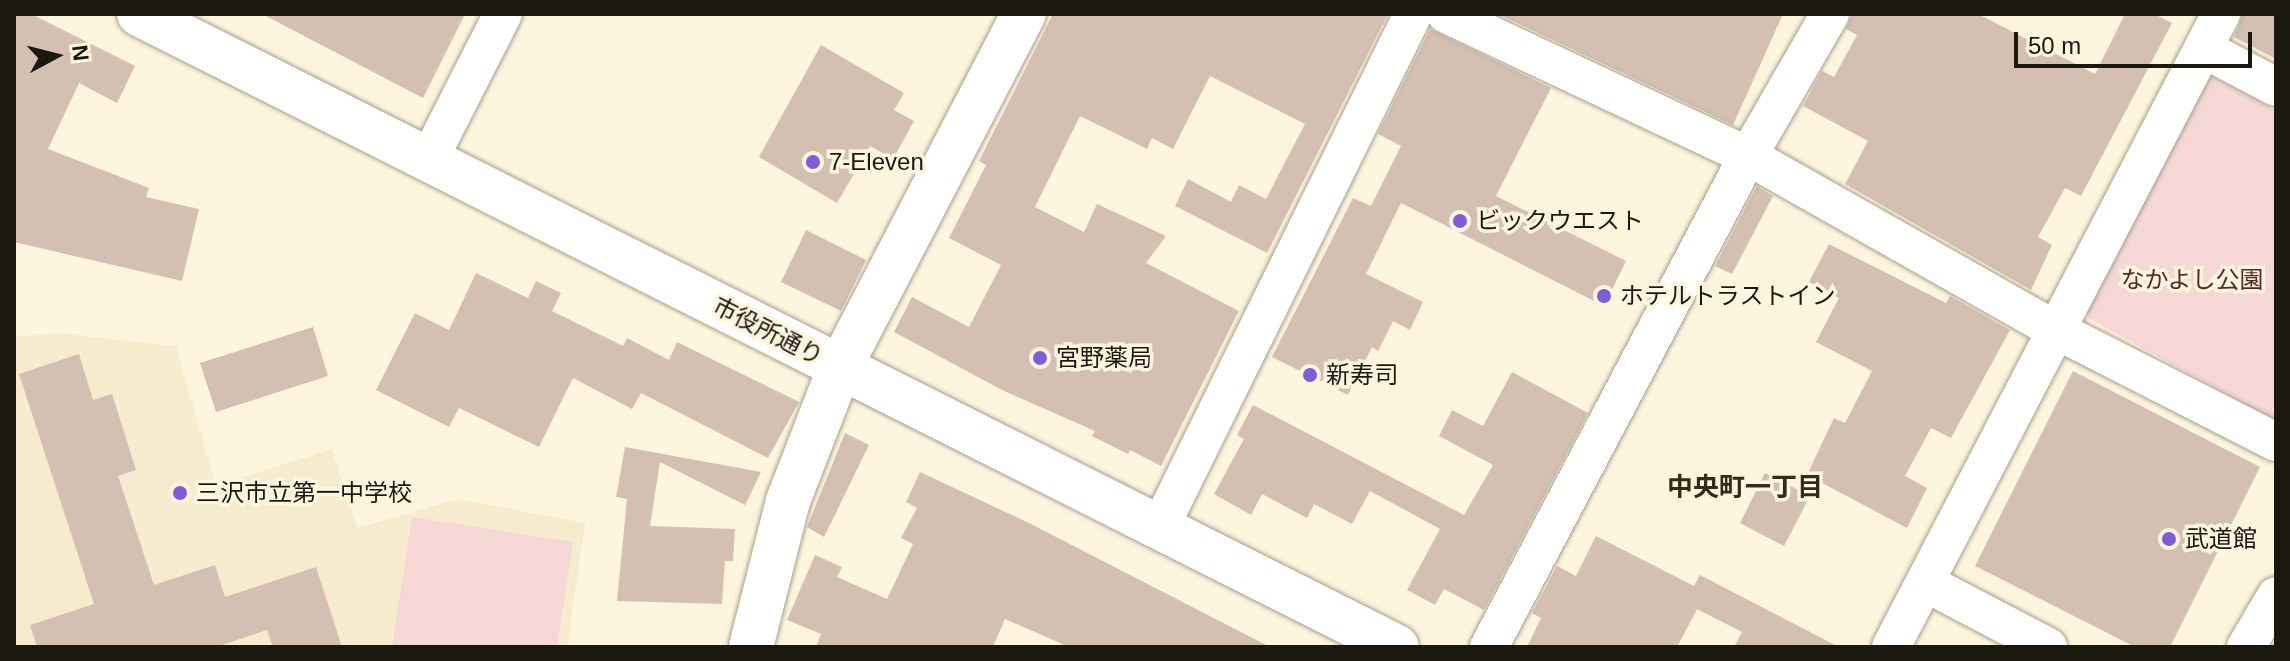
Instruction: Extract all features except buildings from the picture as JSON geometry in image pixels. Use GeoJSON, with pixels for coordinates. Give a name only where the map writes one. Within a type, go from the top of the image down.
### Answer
{"type":"FeatureCollection","features":[{"type":"Feature","properties":{"kind":"street","name":"市役所通り"},"geometry":{"type":"LineString","coordinates":[[139,14],[1161,525],[1397,647]]}},
{"type":"Feature","properties":{"kind":"street"},"geometry":{"type":"LineString","coordinates":[[429,159],[503,14]]}},
{"type":"Feature","properties":{"kind":"street"},"geometry":{"type":"LineString","coordinates":[[751,647],[788,501],[840,367],[1024,14]]}},
{"type":"Feature","properties":{"kind":"street"},"geometry":{"type":"LineString","coordinates":[[1161,525],[1413,14]]}},
{"type":"Feature","properties":{"kind":"street"},"geometry":{"type":"LineString","coordinates":[[1446,14],[1748,156],[2056,330],[2276,442]]}},
{"type":"Feature","properties":{"kind":"street"},"geometry":{"type":"LineString","coordinates":[[1489,647],[1748,156],[1830,14]]}},
{"type":"Feature","properties":{"kind":"street"},"geometry":{"type":"LineString","coordinates":[[1891,647],[2221,14]]}},
{"type":"Feature","properties":{"kind":"street"},"geometry":{"type":"LineString","coordinates":[[2204,49],[2276,87]]}},
{"type":"Feature","properties":{"kind":"street"},"geometry":{"type":"LineString","coordinates":[[1926,583],[2048,647]]}},
{"type":"Feature","properties":{"kind":"street"},"geometry":{"type":"LineString","coordinates":[[2246,647],[2276,596]]}},
{"type":"Feature","properties":{"kind":"shaded area","name":"三沢市立第一中学校"},"geometry":{"type":"Polygon","coordinates":[[[57,333],[176,346],[216,486],[332,449],[357,528],[458,499],[585,523],[567,647],[14,647],[14,337],[57,333]]]}},
{"type":"Feature","properties":{"kind":"green space","name":"なかよし公園"},"geometry":{"type":"Polygon","coordinates":[[[2213,77],[2276,110],[2276,421],[2088,318],[2085,306],[2203,78],[2213,77]]]}},
{"type":"Feature","properties":{"kind":"green space"},"geometry":{"type":"Polygon","coordinates":[[[412,517],[573,542],[557,647],[392,647],[412,517]]]}},
{"type":"Feature","properties":{"kind":"place","name":"7-Eleven"},"geometry":{"type":"Point","coordinates":[813,162]}},
{"type":"Feature","properties":{"kind":"place","name":"ビックウエスト"},"geometry":{"type":"Point","coordinates":[1460,221]}},
{"type":"Feature","properties":{"kind":"place","name":"ホテルトラストイン"},"geometry":{"type":"Point","coordinates":[1604,296]}},
{"type":"Feature","properties":{"kind":"place","name":"宮野薬局"},"geometry":{"type":"Point","coordinates":[1040,358]}},
{"type":"Feature","properties":{"kind":"place","name":"新寿司"},"geometry":{"type":"Point","coordinates":[1310,375]}},
{"type":"Feature","properties":{"kind":"place","name":"三沢市立第一中学校"},"geometry":{"type":"Point","coordinates":[180,493]}},
{"type":"Feature","properties":{"kind":"place","name":"武道館"},"geometry":{"type":"Point","coordinates":[2169,539]}},
{"type":"Feature","properties":{"kind":"district","name":"中央町一丁目"},"geometry":{"type":"Point","coordinates":[1745,488]}}]}
